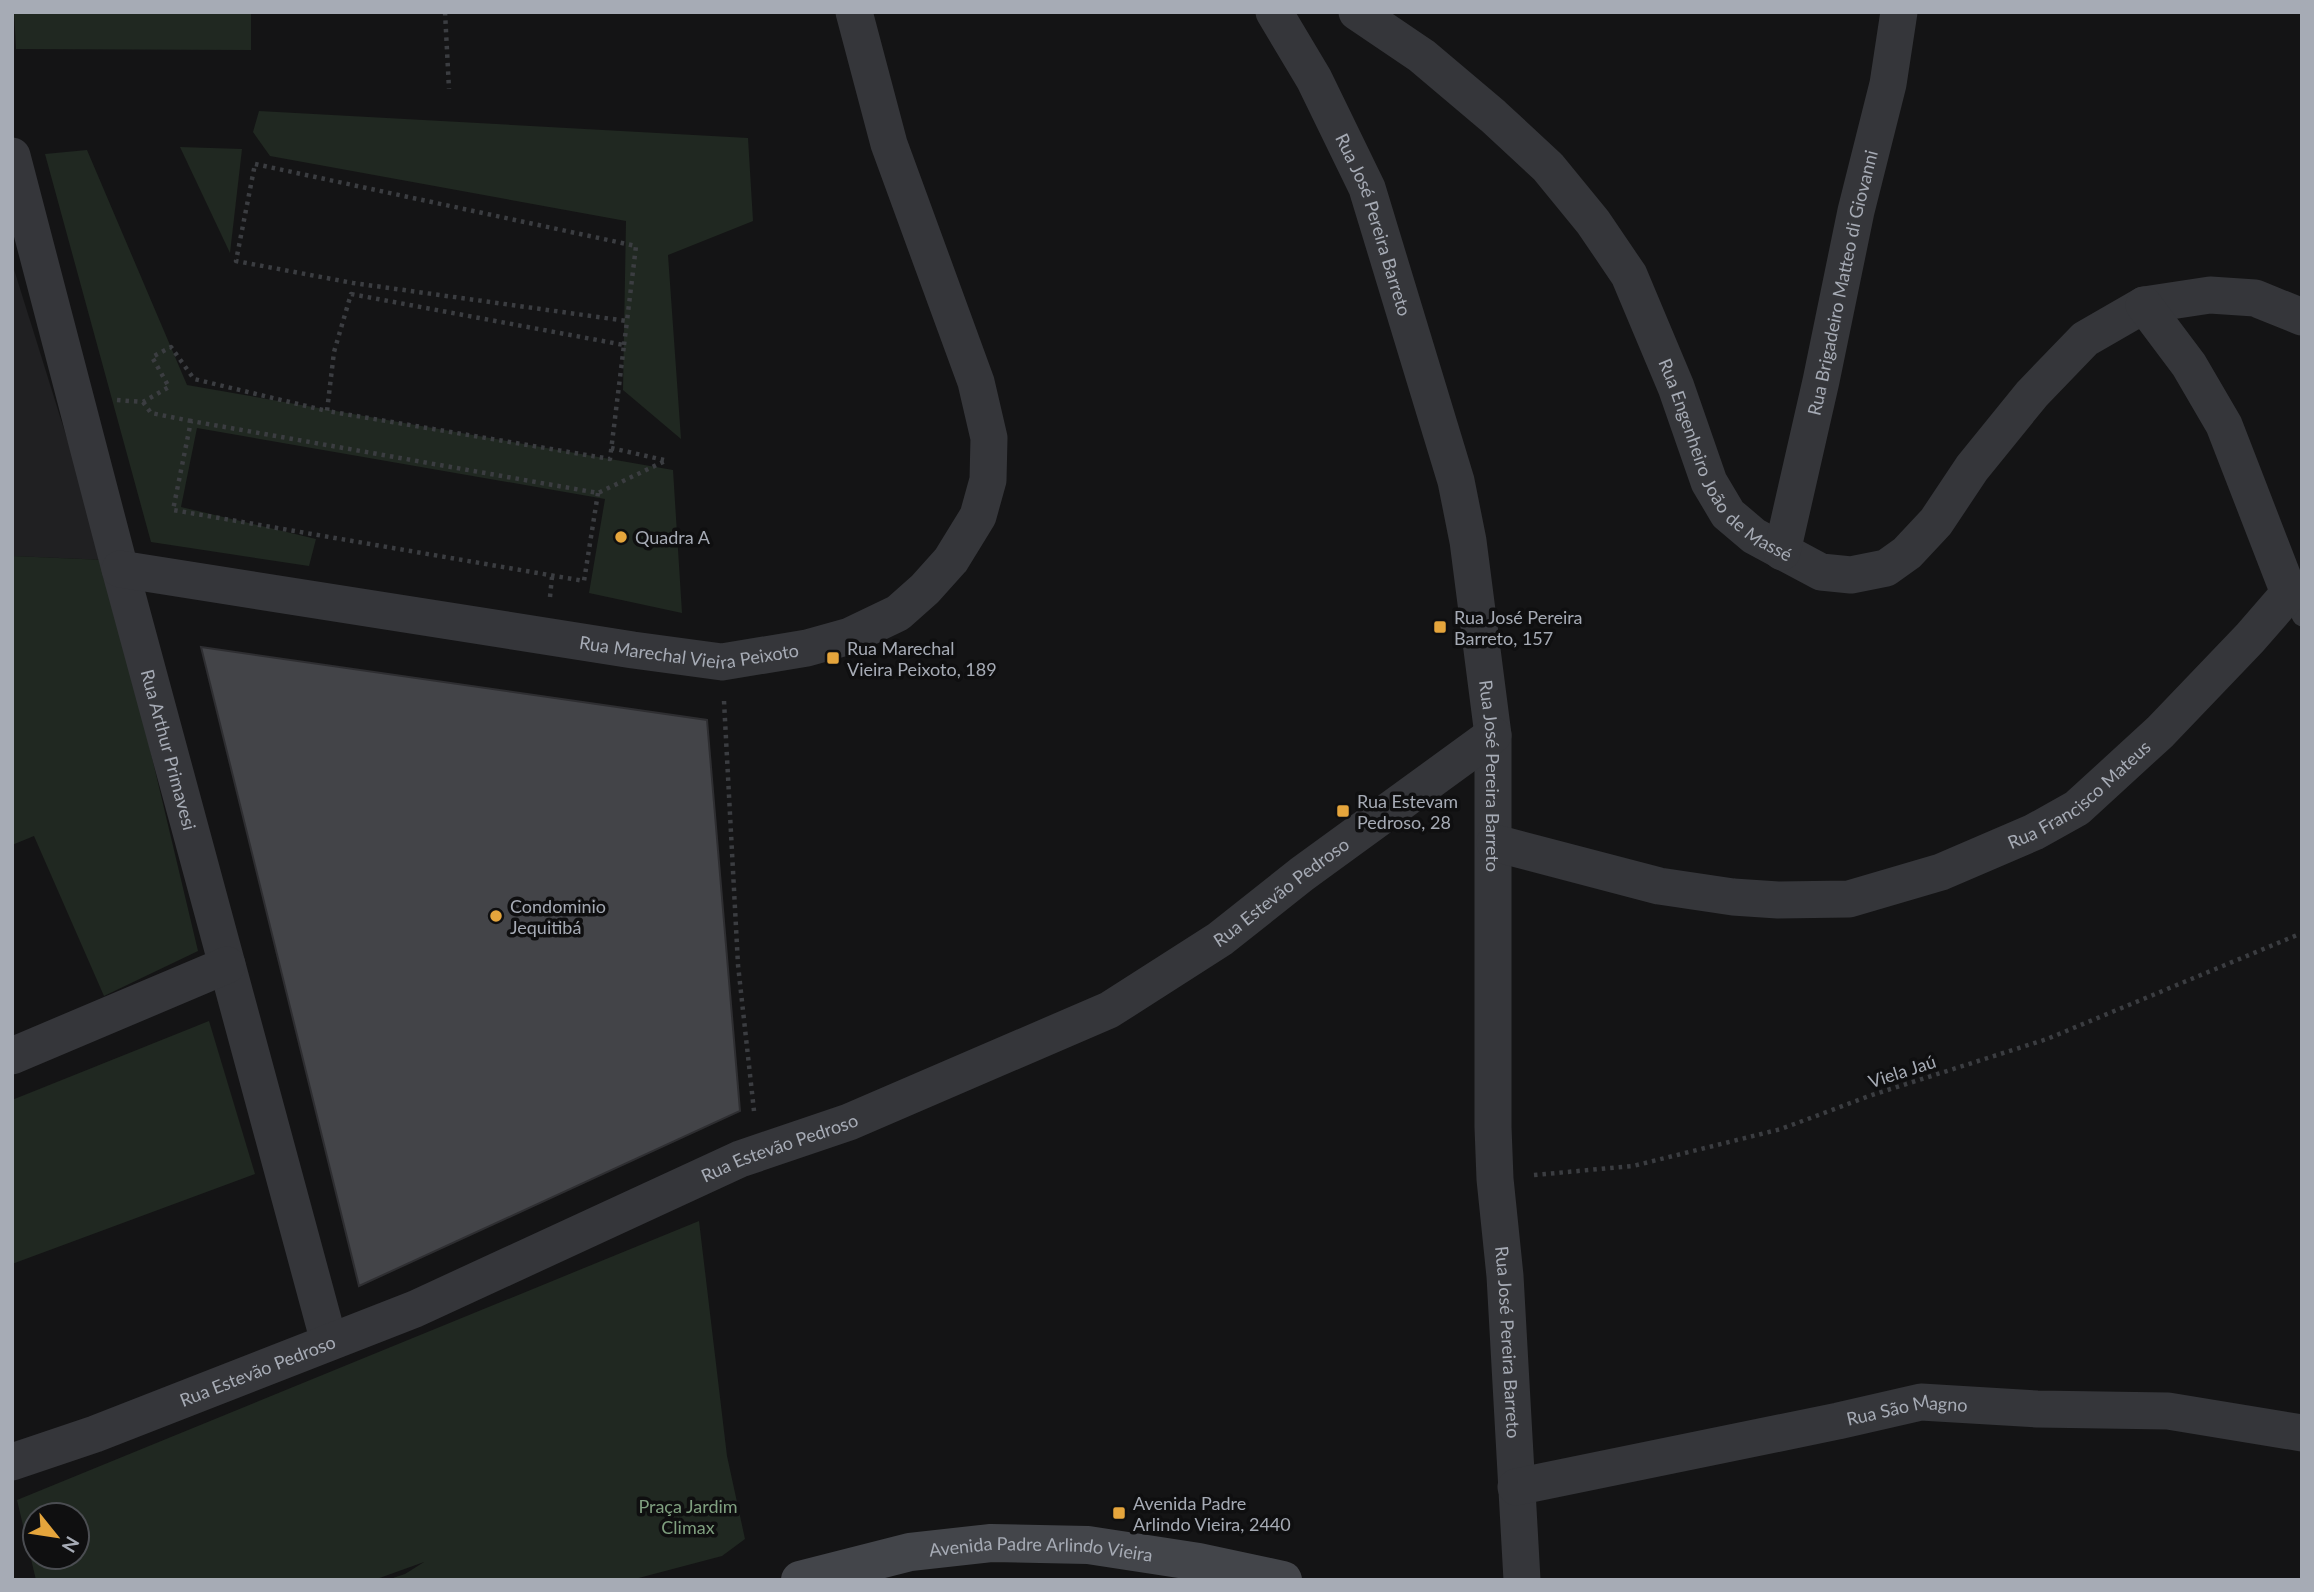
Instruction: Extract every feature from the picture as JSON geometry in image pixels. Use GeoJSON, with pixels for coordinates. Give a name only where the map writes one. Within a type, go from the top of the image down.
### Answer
{"type":"FeatureCollection","features":[{"type":"Feature","properties":{"kind":"main road","name":"Avenida Padre Arlindo Vieira"},"geometry":{"type":"LineString","coordinates":[[800,1580],[910,1552],[991,1543],[1088,1545],[1199,1562],[1283,1580]]}},
{"type":"Feature","properties":{"kind":"street","name":"Rua Marechal Vieira Peixoto"},"geometry":{"type":"LineString","coordinates":[[120,569],[722,662],[807,648],[839,639],[898,613],[925,589],[951,560],[978,516],[988,480],[989,438],[976,382],[889,144],[854,12]]}},
{"type":"Feature","properties":{"kind":"street","name":"Rua José Pereira Barreto"},"geometry":{"type":"LineString","coordinates":[[1274,12],[1314,79],[1367,187],[1456,481],[1468,541],[1493,735],[1494,1179],[1506,1288],[1522,1580]]}},
{"type":"Feature","properties":{"kind":"street","name":"Rua Engenheiro João de Massé"},"geometry":{"type":"LineString","coordinates":[[1357,12],[1422,56],[1548,167],[1593,222],[1629,275],[1676,387],[1709,482],[1728,514],[1754,536],[1821,572],[1851,575],[1886,568],[1907,553],[1936,522],[1972,468],[2032,394],[2085,339],[2144,305]]}},
{"type":"Feature","properties":{"kind":"street","name":"Rua Brigadeiro Matteo di Giovanni"},"geometry":{"type":"LineString","coordinates":[[1782,552],[1856,211],[1888,84],[1899,12]]}},
{"type":"Feature","properties":{"kind":"street","name":"Rua Arthur Primavesi"},"geometry":{"type":"LineString","coordinates":[[12,156],[120,569],[329,1342]]}},
{"type":"Feature","properties":{"kind":"street"},"geometry":{"type":"LineString","coordinates":[[2144,305],[2210,295],[2255,298],[2302,317]]}},
{"type":"Feature","properties":{"kind":"street","name":"Rua Francisco Mateus"},"geometry":{"type":"LineString","coordinates":[[1494,843],[1659,886],[1733,897],[1777,900],[1849,899],[1941,872],[2034,832],[2077,808],[2160,732],[2250,638],[2295,605],[2224,425],[2189,365],[2144,305]]}},
{"type":"Feature","properties":{"kind":"street","name":"Rua Estevão Pedroso"},"geometry":{"type":"LineString","coordinates":[[12,1462],[95,1434],[415,1309],[740,1160],[849,1122],[1109,1010],[1220,939],[1302,874],[1493,735]]}},
{"type":"Feature","properties":{"kind":"street"},"geometry":{"type":"LineString","coordinates":[[12,1056],[227,965]]}},
{"type":"Feature","properties":{"kind":"street","name":"Rua São Magno"},"geometry":{"type":"LineString","coordinates":[[1516,1486],[1920,1402],[2037,1409],[2168,1411],[2302,1433]]}},
{"type":"Feature","properties":{"kind":"path"},"geometry":{"type":"LineString","coordinates":[[445,12],[449,89]]}},
{"type":"Feature","properties":{"kind":"path"},"geometry":{"type":"LineString","coordinates":[[112,400],[143,402],[169,387],[152,358],[171,347],[194,379],[327,411],[610,459],[611,448],[624,345],[636,246],[255,164],[236,261],[353,283],[627,320]]}},
{"type":"Feature","properties":{"kind":"path"},"geometry":{"type":"LineString","coordinates":[[327,411],[334,352],[353,283]]}},
{"type":"Feature","properties":{"kind":"path"},"geometry":{"type":"LineString","coordinates":[[351,294],[624,345]]}},
{"type":"Feature","properties":{"kind":"path"},"geometry":{"type":"LineString","coordinates":[[143,402],[150,412],[191,421],[598,493],[665,461],[611,448]]}},
{"type":"Feature","properties":{"kind":"path"},"geometry":{"type":"LineString","coordinates":[[191,421],[173,510],[584,581],[598,493]]}},
{"type":"Feature","properties":{"kind":"path"},"geometry":{"type":"LineString","coordinates":[[722,662],[738,965],[758,1154]]}},
{"type":"Feature","properties":{"kind":"path","name":"Viela Jaú"},"geometry":{"type":"LineString","coordinates":[[1494,1179],[1633,1166],[1781,1129],[2047,1039],[2302,933]]}},
{"type":"Feature","properties":{"kind":"shaded area"},"geometry":{"type":"Polygon","coordinates":[[[12,263],[105,560],[12,556],[12,263]]]}},
{"type":"Feature","properties":{"kind":"green space"},"geometry":{"type":"Polygon","coordinates":[[[14,12],[251,12],[251,50],[16,49],[14,12]]]}},
{"type":"Feature","properties":{"kind":"green space"},"geometry":{"type":"Polygon","coordinates":[[[259,111],[748,138],[753,221],[668,255],[681,439],[623,390],[626,221],[270,156],[253,132],[259,111]]]}},
{"type":"Feature","properties":{"kind":"green space"},"geometry":{"type":"Polygon","coordinates":[[[180,147],[242,149],[230,253],[180,147]]]}},
{"type":"Feature","properties":{"kind":"green space"},"geometry":{"type":"Polygon","coordinates":[[[87,150],[187,385],[673,470],[682,613],[589,593],[605,499],[197,428],[181,507],[316,539],[309,566],[151,542],[45,154],[87,150]]]}},
{"type":"Feature","properties":{"kind":"green space"},"geometry":{"type":"Polygon","coordinates":[[[12,556],[105,560],[198,951],[104,996],[34,836],[12,845],[12,556]]]}},
{"type":"Feature","properties":{"kind":"green space"},"geometry":{"type":"Polygon","coordinates":[[[209,1021],[255,1174],[12,1264],[12,1100],[209,1021]]]}},
{"type":"Feature","properties":{"kind":"green space","name":"Praça Jardim Climax"},"geometry":{"type":"Polygon","coordinates":[[[699,1221],[727,1456],[745,1539],[722,1556],[631,1580],[387,1580],[405,1574],[424,1562],[374,1580],[36,1580],[34,1571],[91,1571],[91,1501],[21,1501],[21,1517],[17,1500],[699,1221]]]}},
{"type":"Feature","properties":{"kind":"building","name":"Condominio Jequitibá"},"geometry":{"type":"Polygon","coordinates":[[[201,647],[707,720],[740,1111],[359,1286],[201,647]]]}},
{"type":"Feature","properties":{"kind":"place","name":"Quadra A"},"geometry":{"type":"Point","coordinates":[621,537]}},
{"type":"Feature","properties":{"kind":"place","name":"Rua José Pereira Barreto, 157"},"geometry":{"type":"Point","coordinates":[1440,627]}},
{"type":"Feature","properties":{"kind":"place","name":"Rua Marechal Vieira Peixoto, 189"},"geometry":{"type":"Point","coordinates":[833,658]}},
{"type":"Feature","properties":{"kind":"place","name":"Rua Estevam Pedroso, 28"},"geometry":{"type":"Point","coordinates":[1343,811]}},
{"type":"Feature","properties":{"kind":"place","name":"Condominio Jequitibá"},"geometry":{"type":"Point","coordinates":[496,916]}},
{"type":"Feature","properties":{"kind":"place","name":"Avenida Padre Arlindo Vieira, 2440"},"geometry":{"type":"Point","coordinates":[1119,1513]}}]}
